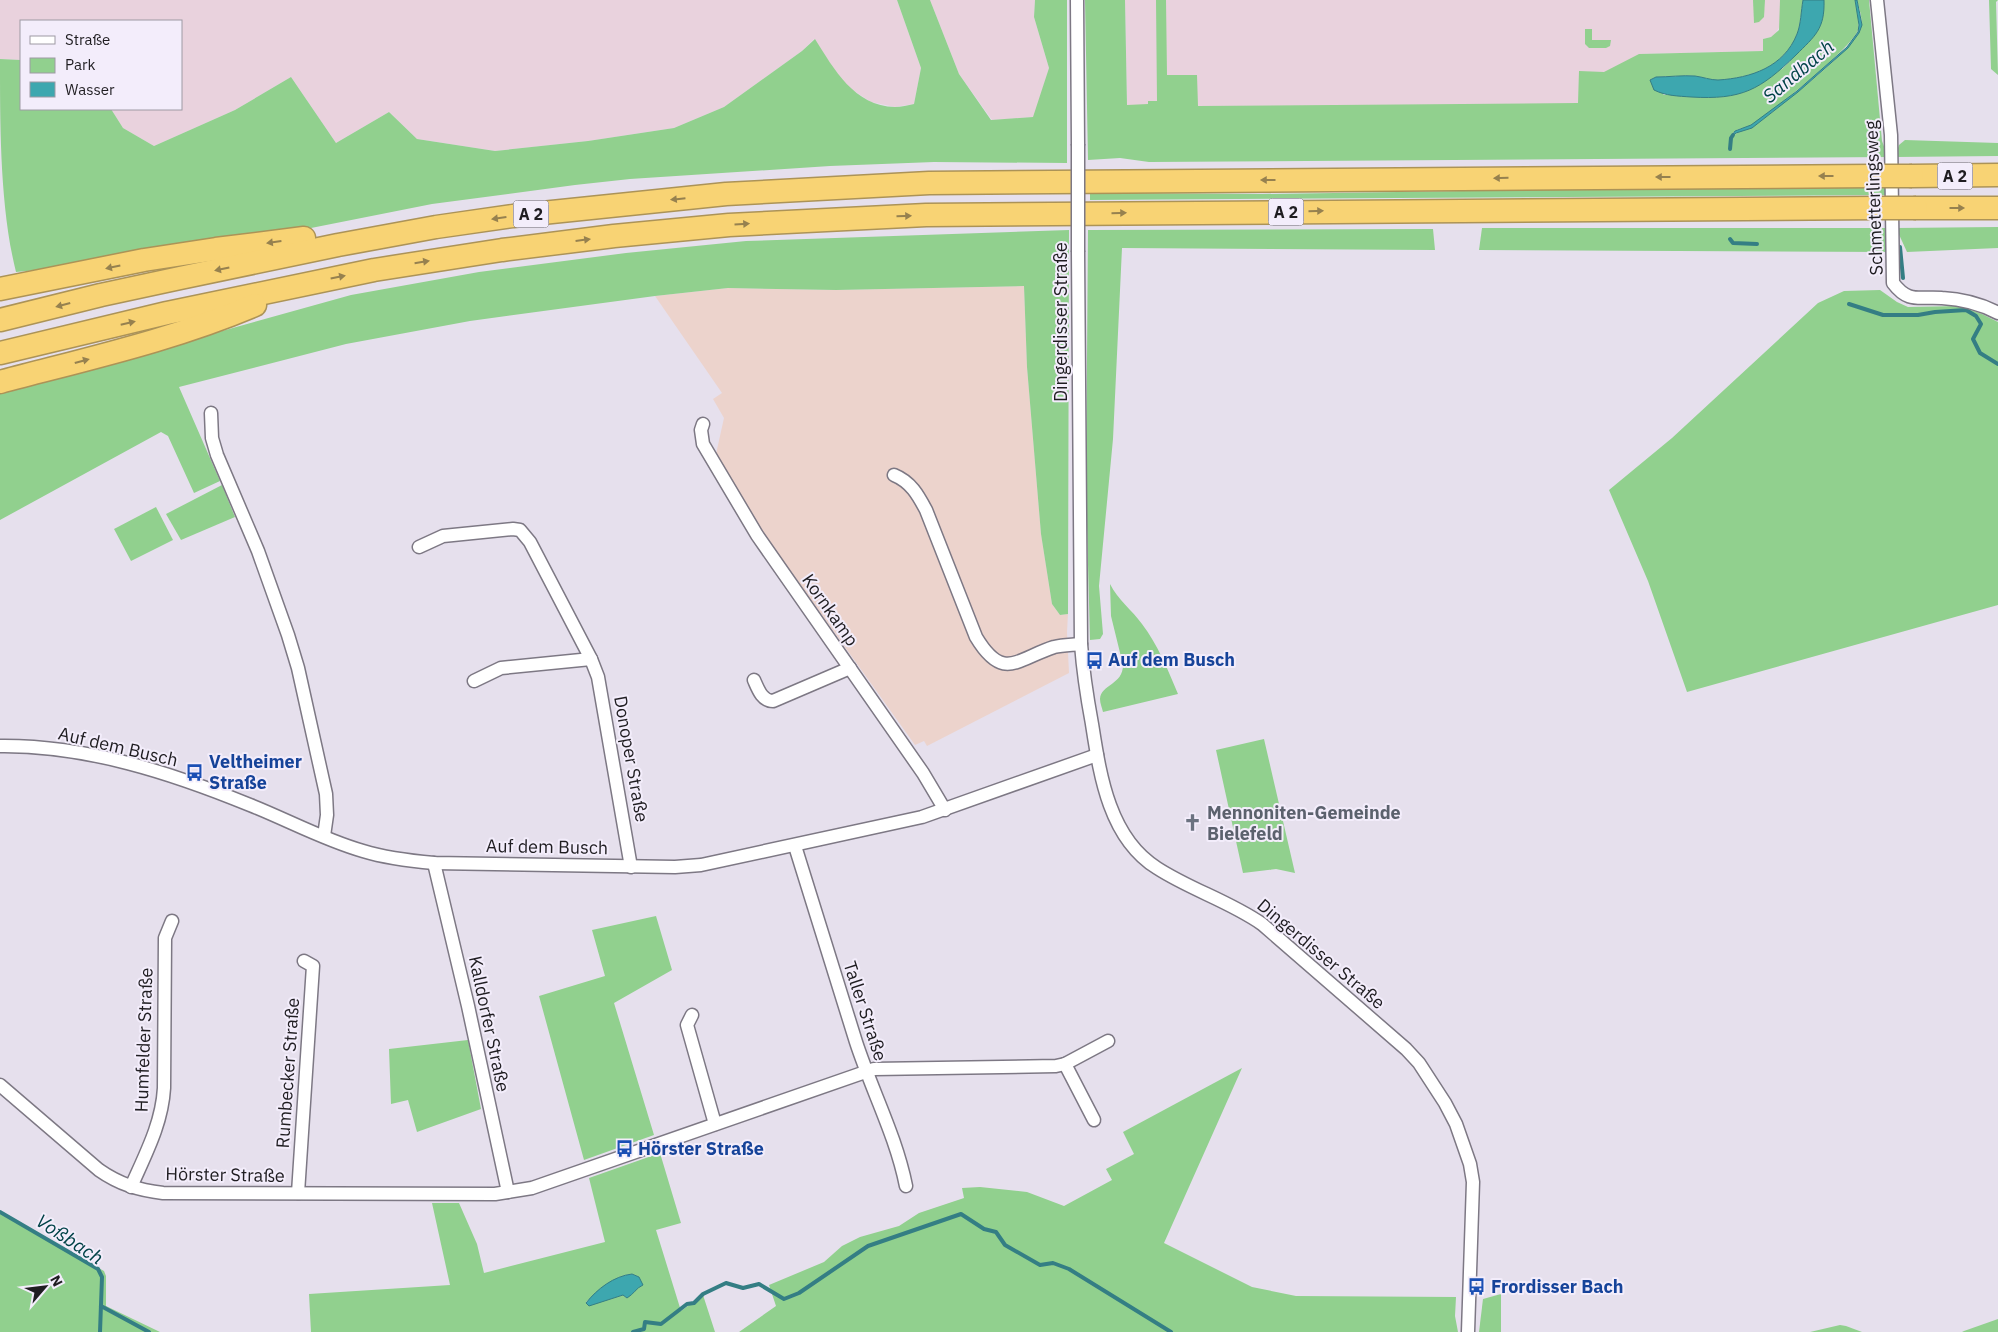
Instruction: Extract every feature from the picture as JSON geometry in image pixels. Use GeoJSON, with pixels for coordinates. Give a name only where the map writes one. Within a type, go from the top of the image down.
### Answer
{"type":"FeatureCollection","features":[{"type":"Feature","properties":{"kind":"highway","name":"A 2"},"geometry":{"type":"LineString","coordinates":[[0,320],[101,295],[338,245],[446,226],[591,207],[726,194],[897,184],[1998,176]]}},
{"type":"Feature","properties":{"kind":"highway","name":"A 2"},"geometry":{"type":"LineString","coordinates":[[0,353],[167,313],[374,270],[502,250],[668,230],[822,219],[926,215],[1998,208]]}},
{"type":"Feature","properties":{"kind":"highway"},"geometry":{"type":"LineString","coordinates":[[9,287],[62,278],[144,260],[216,248],[312,236],[338,245]]}},
{"type":"Feature","properties":{"kind":"highway"},"geometry":{"type":"LineString","coordinates":[[0,382],[128,349],[217,321],[302,284]]}},
{"type":"Feature","properties":{"kind":"street","name":"Dingerdisser Straße"},"geometry":{"type":"LineString","coordinates":[[1077,0],[1081,644],[1084,676],[1097,755],[1105,788],[1114,815],[1128,839],[1141,855],[1158,868],[1238,909],[1262,924],[1406,1049],[1433,1083],[1456,1124],[1470,1164],[1473,1182],[1468,1332]]}},
{"type":"Feature","properties":{"kind":"street","name":"Schmetterlingsweg"},"geometry":{"type":"LineString","coordinates":[[1877,0],[1891,135],[1893,283],[1901,293],[1916,299],[1940,297],[1967,301],[1998,313]]}},
{"type":"Feature","properties":{"kind":"street"},"geometry":{"type":"LineString","coordinates":[[211,413],[212,438],[217,455],[274,592],[298,668],[326,794],[327,815],[324,836]]}},
{"type":"Feature","properties":{"kind":"street","name":"Kornkamp"},"geometry":{"type":"LineString","coordinates":[[703,424],[701,430],[703,444],[750,526],[932,786],[944,810]]}},
{"type":"Feature","properties":{"kind":"street"},"geometry":{"type":"LineString","coordinates":[[894,475],[903,479],[918,494],[976,637],[989,656],[996,661],[1010,664],[1022,662],[1056,647],[1081,644]]}},
{"type":"Feature","properties":{"kind":"street","name":"Donoper Straße"},"geometry":{"type":"LineString","coordinates":[[419,548],[443,536],[513,529],[520,530],[530,542],[591,659],[598,677],[631,867]]}},
{"type":"Feature","properties":{"kind":"street"},"geometry":{"type":"LineString","coordinates":[[474,681],[501,668],[591,659]]}},
{"type":"Feature","properties":{"kind":"street"},"geometry":{"type":"LineString","coordinates":[[754,680],[762,696],[769,701],[773,701],[850,668]]}},
{"type":"Feature","properties":{"kind":"street","name":"Auf dem Busch"},"geometry":{"type":"LineString","coordinates":[[0,746],[61,750],[98,756],[148,769],[201,786],[364,852],[410,861],[631,867],[688,867],[913,820],[1097,755]]}},
{"type":"Feature","properties":{"kind":"street","name":"Taller Straße"},"geometry":{"type":"LineString","coordinates":[[794,846],[865,1072],[874,1086],[898,1152],[906,1186]]}},
{"type":"Feature","properties":{"kind":"street","name":"Kalldorfer Straße"},"geometry":{"type":"LineString","coordinates":[[434,863],[468,1006],[508,1192]]}},
{"type":"Feature","properties":{"kind":"street","name":"Humfelder Straße"},"geometry":{"type":"LineString","coordinates":[[132,1187],[159,1123],[162,1111],[164,1088],[165,938],[172,920]]}},
{"type":"Feature","properties":{"kind":"street","name":"Rumbecker Straße"},"geometry":{"type":"LineString","coordinates":[[298,1193],[313,966],[304,961]]}},
{"type":"Feature","properties":{"kind":"street"},"geometry":{"type":"LineString","coordinates":[[692,1015],[687,1025],[715,1124]]}},
{"type":"Feature","properties":{"kind":"street","name":"Hörster Straße"},"geometry":{"type":"LineString","coordinates":[[0,1085],[99,1170],[111,1179],[132,1187],[163,1193],[508,1192],[532,1188],[882,1067],[1056,1066],[1065,1064],[1108,1040]]}},
{"type":"Feature","properties":{"kind":"street"},"geometry":{"type":"LineString","coordinates":[[1065,1064],[1094,1120]]}},
{"type":"Feature","properties":{"kind":"shaded area"},"geometry":{"type":"Polygon","coordinates":[[[0,0],[897,0],[921,68],[914,104],[895,107],[871,102],[851,89],[840,78],[814,39],[802,51],[724,107],[674,128],[588,141],[495,151],[417,139],[389,112],[336,143],[291,77],[235,110],[154,146],[123,128],[112,110],[182,110],[182,20],[20,20],[20,60],[0,59],[0,0]]]}},
{"type":"Feature","properties":{"kind":"shaded area"},"geometry":{"type":"Polygon","coordinates":[[[930,0],[1035,0],[1034,17],[1049,68],[1034,117],[992,120],[959,74],[930,0]]]}},
{"type":"Feature","properties":{"kind":"shaded area"},"geometry":{"type":"Polygon","coordinates":[[[1125,0],[1780,0],[1780,26],[1774,36],[1763,39],[1763,51],[1639,54],[1639,112],[1160,128],[1127,105],[1125,0]]]}},
{"type":"Feature","properties":{"kind":"shaded area"},"geometry":{"type":"Polygon","coordinates":[[[1024,286],[1027,367],[1041,534],[1052,604],[1060,615],[1068,614],[1069,673],[927,746],[924,741],[915,745],[757,524],[716,454],[724,418],[713,399],[722,393],[655,296],[728,288],[836,290],[1024,286]]]}},
{"type":"Feature","properties":{"kind":"green space"},"geometry":{"type":"Polygon","coordinates":[[[897,0],[930,0],[959,74],[991,120],[1033,117],[1049,68],[1034,17],[1035,0],[1067,0],[1067,163],[934,162],[830,166],[630,179],[432,204],[306,229],[59,268],[16,272],[4,194],[0,59],[20,60],[20,110],[112,110],[123,128],[154,146],[235,110],[291,77],[336,143],[389,112],[417,139],[495,151],[588,141],[674,128],[724,107],[802,51],[815,39],[847,84],[868,100],[881,105],[895,107],[914,104],[921,68],[897,0]]]}},
{"type":"Feature","properties":{"kind":"green space"},"geometry":{"type":"Polygon","coordinates":[[[1085,0],[1125,0],[1127,105],[1148,104],[1148,101],[1157,101],[1156,0],[1166,0],[1167,75],[1197,75],[1198,106],[1578,103],[1579,71],[1604,72],[1639,54],[1763,51],[1763,39],[1771,37],[1779,30],[1780,0],[1803,0],[1797,34],[1784,55],[1775,63],[1754,73],[1730,79],[1715,80],[1685,76],[1656,77],[1650,80],[1664,95],[1782,69],[1796,55],[1824,7],[1824,0],[1855,0],[1858,30],[1853,38],[1827,64],[1776,107],[1753,124],[1733,133],[1730,139],[1730,149],[1734,135],[1752,127],[1780,106],[1815,78],[1846,48],[1856,36],[1861,26],[1857,0],[1869,0],[1882,141],[1888,157],[1149,162],[1120,158],[1088,160],[1085,0]]]}},
{"type":"Feature","properties":{"kind":"green space"},"geometry":{"type":"Polygon","coordinates":[[[1753,0],[1765,0],[1764,17],[1759,22],[1754,23],[1753,0]]]}},
{"type":"Feature","properties":{"kind":"green space"},"geometry":{"type":"Polygon","coordinates":[[[1989,0],[1998,0],[1996,2],[1998,75],[1991,69],[1989,0]]]}},
{"type":"Feature","properties":{"kind":"green space"},"geometry":{"type":"Polygon","coordinates":[[[1585,29],[1592,29],[1592,40],[1611,40],[1610,46],[1606,48],[1589,48],[1585,44],[1585,29]]]}},
{"type":"Feature","properties":{"kind":"green space"},"geometry":{"type":"Polygon","coordinates":[[[1905,140],[1998,143],[1998,156],[1895,157],[1899,145],[1905,140]]]}},
{"type":"Feature","properties":{"kind":"green space"},"geometry":{"type":"Polygon","coordinates":[[[1655,188],[1885,188],[1885,195],[1090,200],[1090,193],[1262,194],[1655,188]]]}},
{"type":"Feature","properties":{"kind":"green space"},"geometry":{"type":"Polygon","coordinates":[[[1998,227],[1998,248],[1907,252],[1896,228],[1998,227]]]}},
{"type":"Feature","properties":{"kind":"green space"},"geometry":{"type":"Polygon","coordinates":[[[1482,228],[1889,228],[1886,252],[1479,250],[1482,228]]]}},
{"type":"Feature","properties":{"kind":"green space"},"geometry":{"type":"Polygon","coordinates":[[[1433,229],[1435,250],[1122,248],[1113,439],[1099,586],[1103,634],[1100,639],[1090,640],[1086,488],[1088,230],[1433,229]]]}},
{"type":"Feature","properties":{"kind":"green space"},"geometry":{"type":"Polygon","coordinates":[[[1069,230],[1068,614],[1060,615],[1052,604],[1041,534],[1027,367],[1024,286],[836,290],[728,288],[470,321],[346,344],[179,387],[220,481],[194,493],[168,436],[161,432],[0,520],[0,393],[351,295],[479,272],[626,253],[746,241],[1069,230]]]}},
{"type":"Feature","properties":{"kind":"green space"},"geometry":{"type":"Polygon","coordinates":[[[1880,290],[1908,307],[1960,306],[1998,322],[1998,605],[1687,692],[1648,581],[1609,490],[1672,438],[1818,303],[1844,291],[1880,290]]]}},
{"type":"Feature","properties":{"kind":"green space"},"geometry":{"type":"Polygon","coordinates":[[[222,485],[235,517],[181,540],[166,514],[222,485]]]}},
{"type":"Feature","properties":{"kind":"green space"},"geometry":{"type":"Polygon","coordinates":[[[156,507],[173,540],[131,561],[114,529],[156,507]]]}},
{"type":"Feature","properties":{"kind":"green space"},"geometry":{"type":"Polygon","coordinates":[[[1110,584],[1153,640],[1178,694],[1103,712],[1100,701],[1101,694],[1120,677],[1123,665],[1111,616],[1110,584]]]}},
{"type":"Feature","properties":{"kind":"green space"},"geometry":{"type":"Polygon","coordinates":[[[1264,739],[1295,873],[1276,869],[1243,873],[1216,750],[1264,739]]]}},
{"type":"Feature","properties":{"kind":"green space"},"geometry":{"type":"Polygon","coordinates":[[[656,916],[672,970],[614,1003],[654,1135],[584,1160],[539,996],[605,976],[592,930],[656,916]]]}},
{"type":"Feature","properties":{"kind":"green space"},"geometry":{"type":"Polygon","coordinates":[[[468,1040],[481,1109],[417,1132],[408,1100],[391,1104],[389,1049],[468,1040]]]}},
{"type":"Feature","properties":{"kind":"green space"},"geometry":{"type":"Polygon","coordinates":[[[1242,1068],[1164,1243],[1252,1287],[1296,1296],[1456,1297],[1455,1316],[1458,1332],[739,1332],[776,1306],[769,1285],[824,1262],[842,1246],[860,1237],[899,1226],[919,1213],[964,1198],[962,1188],[980,1187],[1027,1192],[1064,1206],[1112,1180],[1106,1169],[1134,1154],[1123,1132],[1242,1068]]]}},
{"type":"Feature","properties":{"kind":"green space"},"geometry":{"type":"Polygon","coordinates":[[[660,1153],[681,1223],[656,1230],[681,1311],[703,1295],[715,1332],[311,1332],[309,1294],[450,1285],[432,1203],[459,1203],[477,1244],[484,1273],[605,1242],[589,1178],[660,1153]],[[632,1274],[625,1275],[607,1284],[586,1302],[589,1305],[623,1295],[627,1298],[635,1291],[639,1277],[632,1274]]]}},
{"type":"Feature","properties":{"kind":"green space"},"geometry":{"type":"Polygon","coordinates":[[[0,1213],[104,1271],[106,1276],[106,1306],[160,1332],[0,1332],[0,1213]]]}},
{"type":"Feature","properties":{"kind":"green space"},"geometry":{"type":"Polygon","coordinates":[[[1501,1294],[1501,1332],[1479,1332],[1483,1299],[1501,1294]]]}},
{"type":"Feature","properties":{"kind":"green space"},"geometry":{"type":"Polygon","coordinates":[[[1998,1319],[1998,1332],[1962,1332],[1964,1331],[1998,1319]]]}},
{"type":"Feature","properties":{"kind":"green space"},"geometry":{"type":"Polygon","coordinates":[[[1840,1325],[1862,1332],[1810,1332],[1840,1325]]]}},
{"type":"Feature","properties":{"kind":"water"},"geometry":{"type":"Polygon","coordinates":[[[1803,0],[1824,0],[1821,25],[1813,37],[1772,77],[1749,90],[1724,97],[1691,97],[1672,95],[1654,90],[1650,80],[1656,77],[1695,76],[1712,80],[1730,79],[1754,73],[1775,63],[1784,55],[1797,34],[1803,0]]]}},
{"type":"Feature","properties":{"kind":"water"},"geometry":{"type":"Polygon","coordinates":[[[1855,0],[1857,0],[1862,25],[1859,33],[1848,48],[1798,92],[1752,128],[1736,133],[1730,138],[1735,131],[1751,125],[1797,91],[1847,47],[1858,32],[1859,25],[1855,0]]]}},
{"type":"Feature","properties":{"kind":"water"},"geometry":{"type":"Polygon","coordinates":[[[632,1274],[639,1277],[643,1285],[627,1298],[623,1295],[589,1306],[586,1303],[606,1284],[619,1277],[632,1274]]]}},
{"type":"Feature","properties":{"kind":"waterway","name":"Sandbach"},"geometry":{"type":"LineString","coordinates":[[1730,149],[1733,135]]}},
{"type":"Feature","properties":{"kind":"waterway","name":"Sandbach"},"geometry":{"type":"LineString","coordinates":[[1730,239],[1733,243],[1757,244]]}},
{"type":"Feature","properties":{"kind":"waterway"},"geometry":{"type":"LineString","coordinates":[[1900,247],[1903,278]]}},
{"type":"Feature","properties":{"kind":"waterway","name":"Sandbach"},"geometry":{"type":"LineString","coordinates":[[1849,304],[1883,315],[1918,315],[1966,310],[1976,316],[1981,324],[1973,339],[1980,353],[1998,364]]}},
{"type":"Feature","properties":{"kind":"waterway","name":"Voßbach"},"geometry":{"type":"LineString","coordinates":[[0,1212],[98,1269],[102,1277],[100,1332]]}},
{"type":"Feature","properties":{"kind":"waterway","name":"Frordisser Bach"},"geometry":{"type":"LineString","coordinates":[[633,1332],[644,1329],[645,1322],[661,1324],[687,1304],[694,1303],[703,1294],[726,1283],[743,1288],[759,1284],[784,1299],[799,1293],[868,1246],[961,1214],[984,1229],[996,1232],[1005,1245],[1040,1265],[1053,1263],[1069,1269],[1171,1332]]}},
{"type":"Feature","properties":{"kind":"waterway"},"geometry":{"type":"LineString","coordinates":[[101,1306],[149,1332]]}},
{"type":"Feature","properties":{"kind":"place","name":"Auf dem Busch"},"geometry":{"type":"Point","coordinates":[1094,660]}},
{"type":"Feature","properties":{"kind":"place","name":"Veltheimer Straße"},"geometry":{"type":"Point","coordinates":[195,772]}},
{"type":"Feature","properties":{"kind":"place","name":"Mennoniten-Gemeinde Bielefeld"},"geometry":{"type":"Point","coordinates":[1193,823]}},
{"type":"Feature","properties":{"kind":"place","name":"Hörster Straße"},"geometry":{"type":"Point","coordinates":[624,1149]}},
{"type":"Feature","properties":{"kind":"place","name":"Frordisser Bach"},"geometry":{"type":"Point","coordinates":[1477,1287]}}]}
